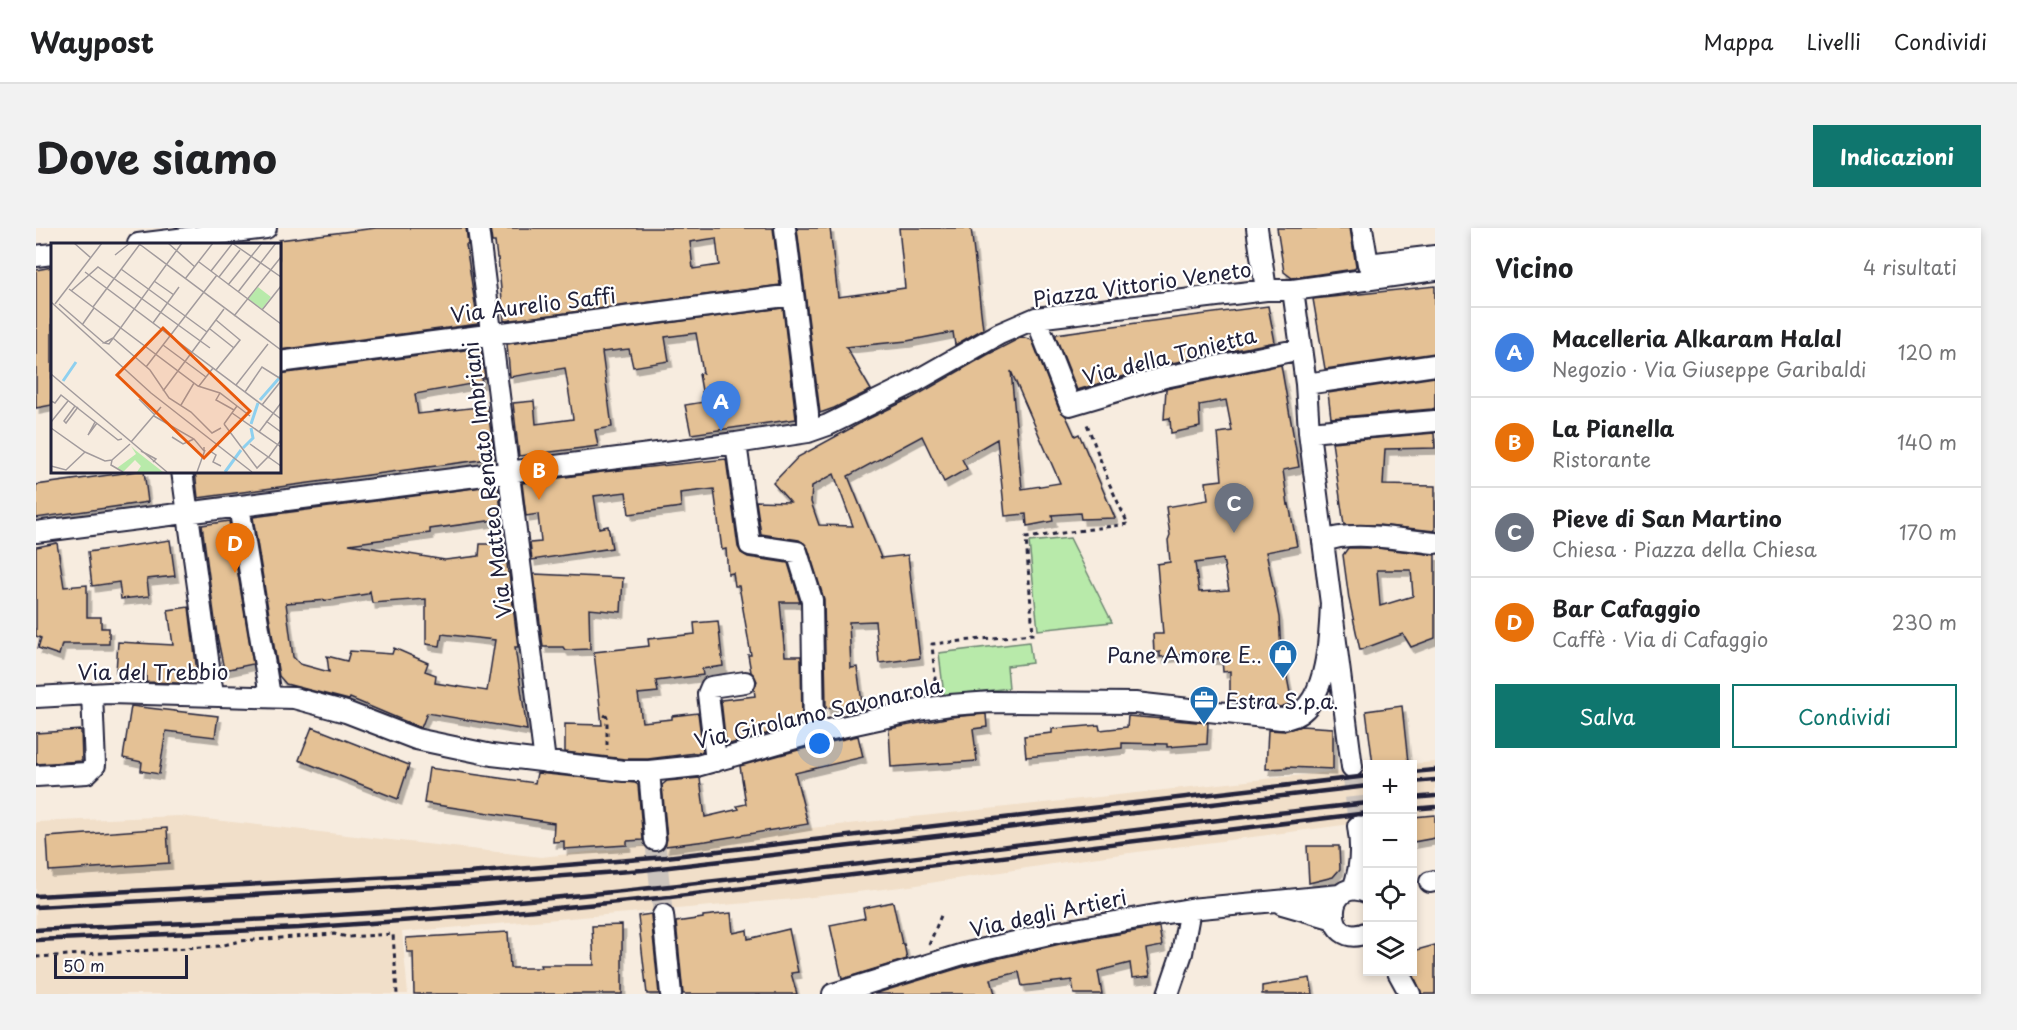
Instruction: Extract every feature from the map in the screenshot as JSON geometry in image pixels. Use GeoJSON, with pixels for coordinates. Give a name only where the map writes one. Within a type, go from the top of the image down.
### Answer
{"type":"FeatureCollection","features":[{"type":"Feature","properties":{"kind":"street"},"geometry":{"type":"LineString","coordinates":[[149,240],[266,228]]}},
{"type":"Feature","properties":{"kind":"street","name":"Via Matteo Renato Imbriani"},"geometry":{"type":"LineString","coordinates":[[478,228],[545,762]]}},
{"type":"Feature","properties":{"kind":"street"},"geometry":{"type":"LineString","coordinates":[[784,228],[808,414],[808,432]]}},
{"type":"Feature","properties":{"kind":"street","name":"Piazza Vittorio Veneto"},"geometry":{"type":"LineString","coordinates":[[36,532],[808,432],[828,425],[909,385],[999,334],[1036,318],[1266,291],[1257,228]]}},
{"type":"Feature","properties":{"kind":"street"},"geometry":{"type":"LineString","coordinates":[[1362,228],[1368,264],[1435,256]]}},
{"type":"Feature","properties":{"kind":"street"},"geometry":{"type":"LineString","coordinates":[[36,256],[51,254]]}},
{"type":"Feature","properties":{"kind":"street"},"geometry":{"type":"LineString","coordinates":[[1266,291],[1293,290],[1435,270]]}},
{"type":"Feature","properties":{"kind":"street"},"geometry":{"type":"LineString","coordinates":[[1293,290],[1352,767]]}},
{"type":"Feature","properties":{"kind":"street","name":"Via Aurelio Saffi"},"geometry":{"type":"LineString","coordinates":[[280,362],[793,296]]}},
{"type":"Feature","properties":{"kind":"street","name":"Via della Tonietta"},"geometry":{"type":"LineString","coordinates":[[1036,318],[1070,405],[1165,377],[1301,349]]}},
{"type":"Feature","properties":{"kind":"street"},"geometry":{"type":"LineString","coordinates":[[1306,384],[1435,365]]}},
{"type":"Feature","properties":{"kind":"street"},"geometry":{"type":"LineString","coordinates":[[1309,432],[1435,421]]}},
{"type":"Feature","properties":{"kind":"street"},"geometry":{"type":"LineString","coordinates":[[736,443],[750,545],[797,552],[812,600],[814,734]]}},
{"type":"Feature","properties":{"kind":"street"},"geometry":{"type":"LineString","coordinates":[[182,472],[213,695]]}},
{"type":"Feature","properties":{"kind":"street"},"geometry":{"type":"LineString","coordinates":[[239,506],[270,696]]}},
{"type":"Feature","properties":{"kind":"street"},"geometry":{"type":"LineString","coordinates":[[1323,542],[1331,538],[1376,536],[1435,543]]}},
{"type":"Feature","properties":{"kind":"street","name":"Via Girolamo Savonarola"},"geometry":{"type":"LineString","coordinates":[[270,696],[294,698],[346,712],[416,739],[492,755],[624,771],[697,766],[814,734],[938,706],[992,702],[1104,702],[1281,719],[1292,718],[1307,709],[1320,680],[1330,639],[1331,601]]}},
{"type":"Feature","properties":{"kind":"street"},"geometry":{"type":"LineString","coordinates":[[716,760],[708,694],[711,687],[745,682]]}},
{"type":"Feature","properties":{"kind":"street"},"geometry":{"type":"LineString","coordinates":[[36,776],[87,773],[95,765],[92,694]]}},
{"type":"Feature","properties":{"kind":"street","name":"Via del Trebbio"},"geometry":{"type":"LineString","coordinates":[[36,697],[92,694],[270,696]]}},
{"type":"Feature","properties":{"kind":"street"},"geometry":{"type":"LineString","coordinates":[[649,771],[655,840]]}},
{"type":"Feature","properties":{"kind":"street"},"geometry":{"type":"LineString","coordinates":[[1334,919],[1333,907],[1354,892],[1359,873],[1361,849],[1358,826]]}},
{"type":"Feature","properties":{"kind":"street","name":"Via degli Artieri"},"geometry":{"type":"LineString","coordinates":[[833,994],[963,954],[1058,932],[1190,909],[1254,902],[1277,902],[1354,892]]}},
{"type":"Feature","properties":{"kind":"street","name":"Via degli Artieri"},"geometry":{"type":"LineString","coordinates":[[1277,902],[1334,919],[1343,932],[1350,935],[1363,933]]}},
{"type":"Feature","properties":{"kind":"street"},"geometry":{"type":"LineString","coordinates":[[1168,994],[1182,952],[1190,909]]}},
{"type":"Feature","properties":{"kind":"street"},"geometry":{"type":"LineString","coordinates":[[663,915],[671,994]]}},
{"type":"Feature","properties":{"kind":"street"},"geometry":{"type":"LineString","coordinates":[[1400,976],[1410,994]]}},
{"type":"Feature","properties":{"kind":"path"},"geometry":{"type":"LineString","coordinates":[[938,706],[932,644],[1033,634],[1026,538],[1128,524],[1109,483],[1087,424]]}},
{"type":"Feature","properties":{"kind":"path"},"geometry":{"type":"LineString","coordinates":[[604,715],[607,717],[607,760],[624,760],[624,771]]}},
{"type":"Feature","properties":{"kind":"path"},"geometry":{"type":"LineString","coordinates":[[920,967],[942,913]]}},
{"type":"Feature","properties":{"kind":"path"},"geometry":{"type":"LineString","coordinates":[[36,957],[220,946],[240,941],[334,934],[348,937],[393,934],[398,994]]}},
{"type":"Feature","properties":{"kind":"shaded area"},"geometry":{"type":"Polygon","coordinates":[[[1435,762],[1435,816],[1417,818],[1417,763],[1435,762]]]}},
{"type":"Feature","properties":{"kind":"shaded area"},"geometry":{"type":"Polygon","coordinates":[[[1363,769],[1363,823],[1091,858],[910,886],[795,899],[402,932],[408,994],[36,994],[36,822],[179,816],[541,857],[1363,769]]]}},
{"type":"Feature","properties":{"kind":"green space"},"geometry":{"type":"Polygon","coordinates":[[[1070,538],[1112,622],[1038,630],[1029,542],[1070,538]]]}},
{"type":"Feature","properties":{"kind":"green space"},"geometry":{"type":"Polygon","coordinates":[[[1029,642],[1032,663],[1007,666],[1009,688],[944,696],[939,653],[1029,642]]]}},
{"type":"Feature","properties":{"kind":"building"},"geometry":{"type":"Polygon","coordinates":[[[376,228],[466,228],[468,245],[466,245],[478,324],[280,350],[279,240],[376,228]]]}},
{"type":"Feature","properties":{"kind":"building"},"geometry":{"type":"Polygon","coordinates":[[[490,228],[773,228],[780,285],[504,321],[498,258],[495,242],[492,242],[490,228]],[[716,238],[690,242],[693,269],[719,265],[716,238]]]}},
{"type":"Feature","properties":{"kind":"building"},"geometry":{"type":"Polygon","coordinates":[[[797,228],[830,228],[838,297],[905,288],[899,228],[971,228],[983,329],[955,345],[953,332],[907,341],[846,347],[871,390],[820,413],[797,228]]]}},
{"type":"Feature","properties":{"kind":"building"},"geometry":{"type":"Polygon","coordinates":[[[1277,228],[1350,228],[1356,266],[1354,269],[1292,278],[1284,272],[1277,228]]]}},
{"type":"Feature","properties":{"kind":"building"},"geometry":{"type":"Polygon","coordinates":[[[51,267],[51,405],[36,408],[36,270],[51,267]]]}},
{"type":"Feature","properties":{"kind":"building"},"geometry":{"type":"Polygon","coordinates":[[[1435,286],[1435,353],[1325,369],[1313,299],[1435,286]]]}},
{"type":"Feature","properties":{"kind":"building"},"geometry":{"type":"Polygon","coordinates":[[[1268,306],[1275,342],[1162,365],[1077,390],[1056,337],[1056,334],[1268,306]]]}},
{"type":"Feature","properties":{"kind":"building"},"geometry":{"type":"Polygon","coordinates":[[[783,308],[796,419],[691,434],[685,405],[704,402],[699,374],[703,373],[696,333],[665,337],[669,361],[633,367],[629,349],[602,352],[612,427],[595,430],[598,446],[519,456],[513,403],[534,401],[536,424],[573,419],[565,368],[510,377],[507,344],[783,308]]]}},
{"type":"Feature","properties":{"kind":"building"},"geometry":{"type":"Polygon","coordinates":[[[1022,337],[1032,340],[1059,409],[1066,416],[1075,436],[1079,434],[1115,518],[1081,519],[1080,513],[1052,515],[1053,521],[1027,526],[1026,514],[1005,516],[997,439],[962,459],[967,469],[944,482],[922,436],[848,476],[881,558],[908,555],[920,658],[879,663],[875,621],[849,622],[851,668],[857,667],[862,703],[826,708],[824,599],[808,548],[799,540],[761,534],[756,501],[790,502],[773,483],[798,457],[866,420],[907,401],[1022,337]],[[1011,371],[1022,489],[1060,483],[1011,371]],[[834,474],[812,486],[811,502],[819,525],[853,526],[834,474]]]}},
{"type":"Feature","properties":{"kind":"building"},"geometry":{"type":"Polygon","coordinates":[[[481,348],[485,378],[481,378],[482,382],[415,394],[418,414],[487,406],[495,458],[198,498],[195,472],[280,472],[280,374],[481,348]]]}},
{"type":"Feature","properties":{"kind":"building"},"geometry":{"type":"Polygon","coordinates":[[[1281,365],[1299,467],[1283,470],[1297,546],[1266,552],[1279,617],[1282,668],[1285,667],[1292,703],[1280,707],[1230,701],[1230,671],[1223,672],[1222,659],[1211,658],[1210,652],[1160,657],[1160,652],[1154,653],[1153,634],[1163,634],[1157,564],[1170,562],[1168,540],[1170,535],[1166,507],[1208,500],[1206,482],[1222,480],[1218,433],[1232,431],[1226,400],[1199,405],[1200,427],[1171,433],[1170,418],[1164,419],[1166,389],[1281,365]],[[1223,559],[1195,563],[1199,592],[1229,590],[1223,559]]]}},
{"type":"Feature","properties":{"kind":"building"},"geometry":{"type":"Polygon","coordinates":[[[1435,377],[1435,408],[1331,418],[1328,393],[1435,377]]]}},
{"type":"Feature","properties":{"kind":"building"},"geometry":{"type":"Polygon","coordinates":[[[1434,433],[1435,448],[1385,449],[1383,485],[1435,486],[1435,531],[1378,525],[1344,525],[1332,442],[1434,433]]]}},
{"type":"Feature","properties":{"kind":"building"},"geometry":{"type":"Polygon","coordinates":[[[726,459],[738,547],[741,553],[748,557],[788,563],[800,602],[780,602],[785,656],[801,656],[802,724],[726,745],[721,700],[755,696],[754,689],[757,681],[751,672],[748,655],[751,655],[739,586],[735,586],[733,573],[728,574],[726,549],[722,550],[714,489],[680,493],[681,507],[629,514],[626,492],[594,496],[599,528],[608,526],[612,548],[532,560],[530,543],[541,542],[538,514],[526,516],[522,483],[726,459]]]}},
{"type":"Feature","properties":{"kind":"building"},"geometry":{"type":"Polygon","coordinates":[[[144,472],[148,502],[36,518],[36,485],[144,472]]]}},
{"type":"Feature","properties":{"kind":"building"},"geometry":{"type":"Polygon","coordinates":[[[498,485],[502,519],[430,529],[430,533],[349,544],[445,560],[479,556],[480,544],[505,544],[518,647],[515,647],[527,730],[427,713],[421,728],[350,698],[349,700],[286,684],[279,676],[253,517],[498,485]],[[370,591],[367,594],[329,600],[286,603],[293,657],[300,664],[329,672],[327,656],[347,661],[350,651],[392,654],[394,648],[428,663],[425,671],[436,675],[435,683],[487,691],[495,640],[442,634],[440,646],[426,644],[426,599],[372,603],[370,591]]]}},
{"type":"Feature","properties":{"kind":"building"},"geometry":{"type":"Polygon","coordinates":[[[229,521],[253,664],[224,670],[202,525],[229,521]]]}},
{"type":"Feature","properties":{"kind":"building"},"geometry":{"type":"Polygon","coordinates":[[[170,540],[175,576],[147,579],[149,596],[121,599],[119,582],[92,586],[88,552],[170,540]]]}},
{"type":"Feature","properties":{"kind":"building"},"geometry":{"type":"Polygon","coordinates":[[[57,543],[64,587],[87,585],[87,617],[101,617],[101,628],[109,628],[109,644],[62,644],[59,655],[38,648],[41,638],[36,636],[36,547],[57,543]]]}},
{"type":"Feature","properties":{"kind":"building"},"geometry":{"type":"Polygon","coordinates":[[[1348,548],[1377,548],[1435,555],[1435,638],[1411,647],[1403,634],[1360,650],[1349,599],[1343,555],[1348,548]],[[1377,570],[1380,606],[1413,596],[1411,570],[1377,570]]]}},
{"type":"Feature","properties":{"kind":"building"},"geometry":{"type":"Polygon","coordinates":[[[534,574],[623,578],[621,612],[589,609],[590,649],[565,650],[563,647],[543,647],[534,574]]]}},
{"type":"Feature","properties":{"kind":"building"},"geometry":{"type":"Polygon","coordinates":[[[189,607],[197,673],[182,676],[182,683],[178,683],[146,682],[146,671],[116,672],[118,642],[173,645],[168,610],[189,607]]]}},
{"type":"Feature","properties":{"kind":"building"},"geometry":{"type":"Polygon","coordinates":[[[718,621],[723,666],[702,669],[703,675],[656,681],[658,692],[638,694],[642,722],[698,713],[703,752],[648,759],[625,759],[565,752],[565,724],[602,725],[594,652],[649,646],[648,639],[695,634],[694,623],[718,621]]]}},
{"type":"Feature","properties":{"kind":"building"},"geometry":{"type":"Polygon","coordinates":[[[131,706],[218,716],[215,737],[166,731],[159,774],[141,771],[142,762],[123,758],[131,706]]]}},
{"type":"Feature","properties":{"kind":"building"},"geometry":{"type":"Polygon","coordinates":[[[1402,706],[1408,760],[1372,760],[1366,711],[1402,706]]]}},
{"type":"Feature","properties":{"kind":"building"},"geometry":{"type":"Polygon","coordinates":[[[986,714],[987,727],[973,729],[977,761],[891,767],[889,729],[951,717],[986,714]]]}},
{"type":"Feature","properties":{"kind":"building"},"geometry":{"type":"Polygon","coordinates":[[[1128,716],[1208,723],[1207,744],[1167,747],[1167,744],[1122,743],[1122,748],[1026,757],[1024,736],[1052,733],[1052,729],[1099,725],[1100,730],[1127,727],[1128,716]]]}},
{"type":"Feature","properties":{"kind":"building"},"geometry":{"type":"Polygon","coordinates":[[[1301,726],[1333,728],[1333,769],[1287,767],[1266,769],[1268,730],[1284,731],[1301,726]]]}},
{"type":"Feature","properties":{"kind":"building"},"geometry":{"type":"Polygon","coordinates":[[[312,727],[409,765],[398,799],[299,760],[312,727]]]}},
{"type":"Feature","properties":{"kind":"building"},"geometry":{"type":"Polygon","coordinates":[[[81,730],[82,761],[36,764],[36,733],[81,730]]]}},
{"type":"Feature","properties":{"kind":"building"},"geometry":{"type":"Polygon","coordinates":[[[858,736],[863,757],[795,773],[808,824],[665,846],[667,839],[662,785],[667,781],[700,778],[705,817],[739,809],[737,806],[746,804],[740,766],[858,736]]]}},
{"type":"Feature","properties":{"kind":"building"},"geometry":{"type":"Polygon","coordinates":[[[429,768],[535,783],[537,773],[635,783],[638,785],[643,840],[627,841],[627,845],[564,849],[564,841],[553,842],[554,823],[424,803],[429,768]]]}},
{"type":"Feature","properties":{"kind":"building"},"geometry":{"type":"Polygon","coordinates":[[[1435,815],[1435,838],[1417,841],[1417,817],[1435,815]]]}},
{"type":"Feature","properties":{"kind":"building"},"geometry":{"type":"Polygon","coordinates":[[[167,828],[169,863],[49,871],[47,837],[167,828]]]}},
{"type":"Feature","properties":{"kind":"building"},"geometry":{"type":"Polygon","coordinates":[[[1307,846],[1339,846],[1340,869],[1333,877],[1309,883],[1307,846]]]}},
{"type":"Feature","properties":{"kind":"building"},"geometry":{"type":"Polygon","coordinates":[[[893,902],[907,959],[842,979],[830,925],[865,918],[863,908],[893,902]]]}},
{"type":"Feature","properties":{"kind":"building"},"geometry":{"type":"Polygon","coordinates":[[[731,913],[733,933],[747,930],[748,939],[789,929],[798,972],[791,973],[797,994],[683,994],[676,922],[731,913]]]}},
{"type":"Feature","properties":{"kind":"building"},"geometry":{"type":"Polygon","coordinates":[[[651,914],[659,994],[647,994],[638,916],[651,914]]]}},
{"type":"Feature","properties":{"kind":"building"},"geometry":{"type":"Polygon","coordinates":[[[622,925],[622,994],[414,994],[413,952],[407,952],[406,938],[508,932],[510,968],[541,968],[540,965],[594,965],[592,926],[622,925]]]}},
{"type":"Feature","properties":{"kind":"building"},"geometry":{"type":"Polygon","coordinates":[[[1159,927],[1162,946],[1146,949],[1150,976],[1132,978],[1130,963],[1098,971],[1102,994],[1074,994],[1072,980],[1022,986],[1019,972],[991,979],[995,994],[874,994],[966,966],[1060,944],[1159,927]]]}},
{"type":"Feature","properties":{"kind":"building"},"geometry":{"type":"Polygon","coordinates":[[[1435,945],[1435,994],[1422,994],[1414,976],[1417,976],[1417,950],[1435,945]]]}},
{"type":"Feature","properties":{"kind":"building"},"geometry":{"type":"Polygon","coordinates":[[[1310,978],[1313,994],[1262,994],[1262,986],[1310,978]]]}},
{"type":"Feature","properties":{"kind":"tunnel"},"geometry":{"type":"LineString","coordinates":[[1352,767],[1358,826]]}},
{"type":"Feature","properties":{"kind":"tunnel"},"geometry":{"type":"LineString","coordinates":[[655,840],[663,915]]}},
{"type":"Feature","properties":{"kind":"railway"},"geometry":{"type":"LineString","coordinates":[[1417,772],[1435,770]]}},
{"type":"Feature","properties":{"kind":"railway"},"geometry":{"type":"LineString","coordinates":[[36,896],[468,873],[666,857],[1363,777]]}},
{"type":"Feature","properties":{"kind":"railway"},"geometry":{"type":"LineString","coordinates":[[1417,782],[1435,780]]}},
{"type":"Feature","properties":{"kind":"railway"},"geometry":{"type":"LineString","coordinates":[[36,907],[470,883],[643,870],[1363,787]]}},
{"type":"Feature","properties":{"kind":"railway"},"geometry":{"type":"LineString","coordinates":[[1417,798],[1435,796]]}},
{"type":"Feature","properties":{"kind":"railway"},"geometry":{"type":"LineString","coordinates":[[36,930],[254,920],[584,895],[1363,804]]}},
{"type":"Feature","properties":{"kind":"railway"},"geometry":{"type":"LineString","coordinates":[[1417,809],[1435,807]]}},
{"type":"Feature","properties":{"kind":"railway"},"geometry":{"type":"LineString","coordinates":[[36,940],[299,928],[472,916],[670,897],[1363,814]]}},
{"type":"Feature","properties":{"kind":"place","name":"Macelleria Alkaram Halal"},"geometry":{"type":"Point","coordinates":[721,431]}},
{"type":"Feature","properties":{"kind":"place","name":"La Pianella"},"geometry":{"type":"Point","coordinates":[539,500]}},
{"type":"Feature","properties":{"kind":"place","name":"Pieve di San Martino"},"geometry":{"type":"Point","coordinates":[1234,533]}},
{"type":"Feature","properties":{"kind":"place","name":"Bar Cafaggio"},"geometry":{"type":"Point","coordinates":[235,573]}},
{"type":"Feature","properties":{"kind":"place","name":"Pane Amore E.."},"geometry":{"type":"Point","coordinates":[1283,680]}},
{"type":"Feature","properties":{"kind":"place","name":"Estra S.p.a."},"geometry":{"type":"Point","coordinates":[1204,726]}}]}
